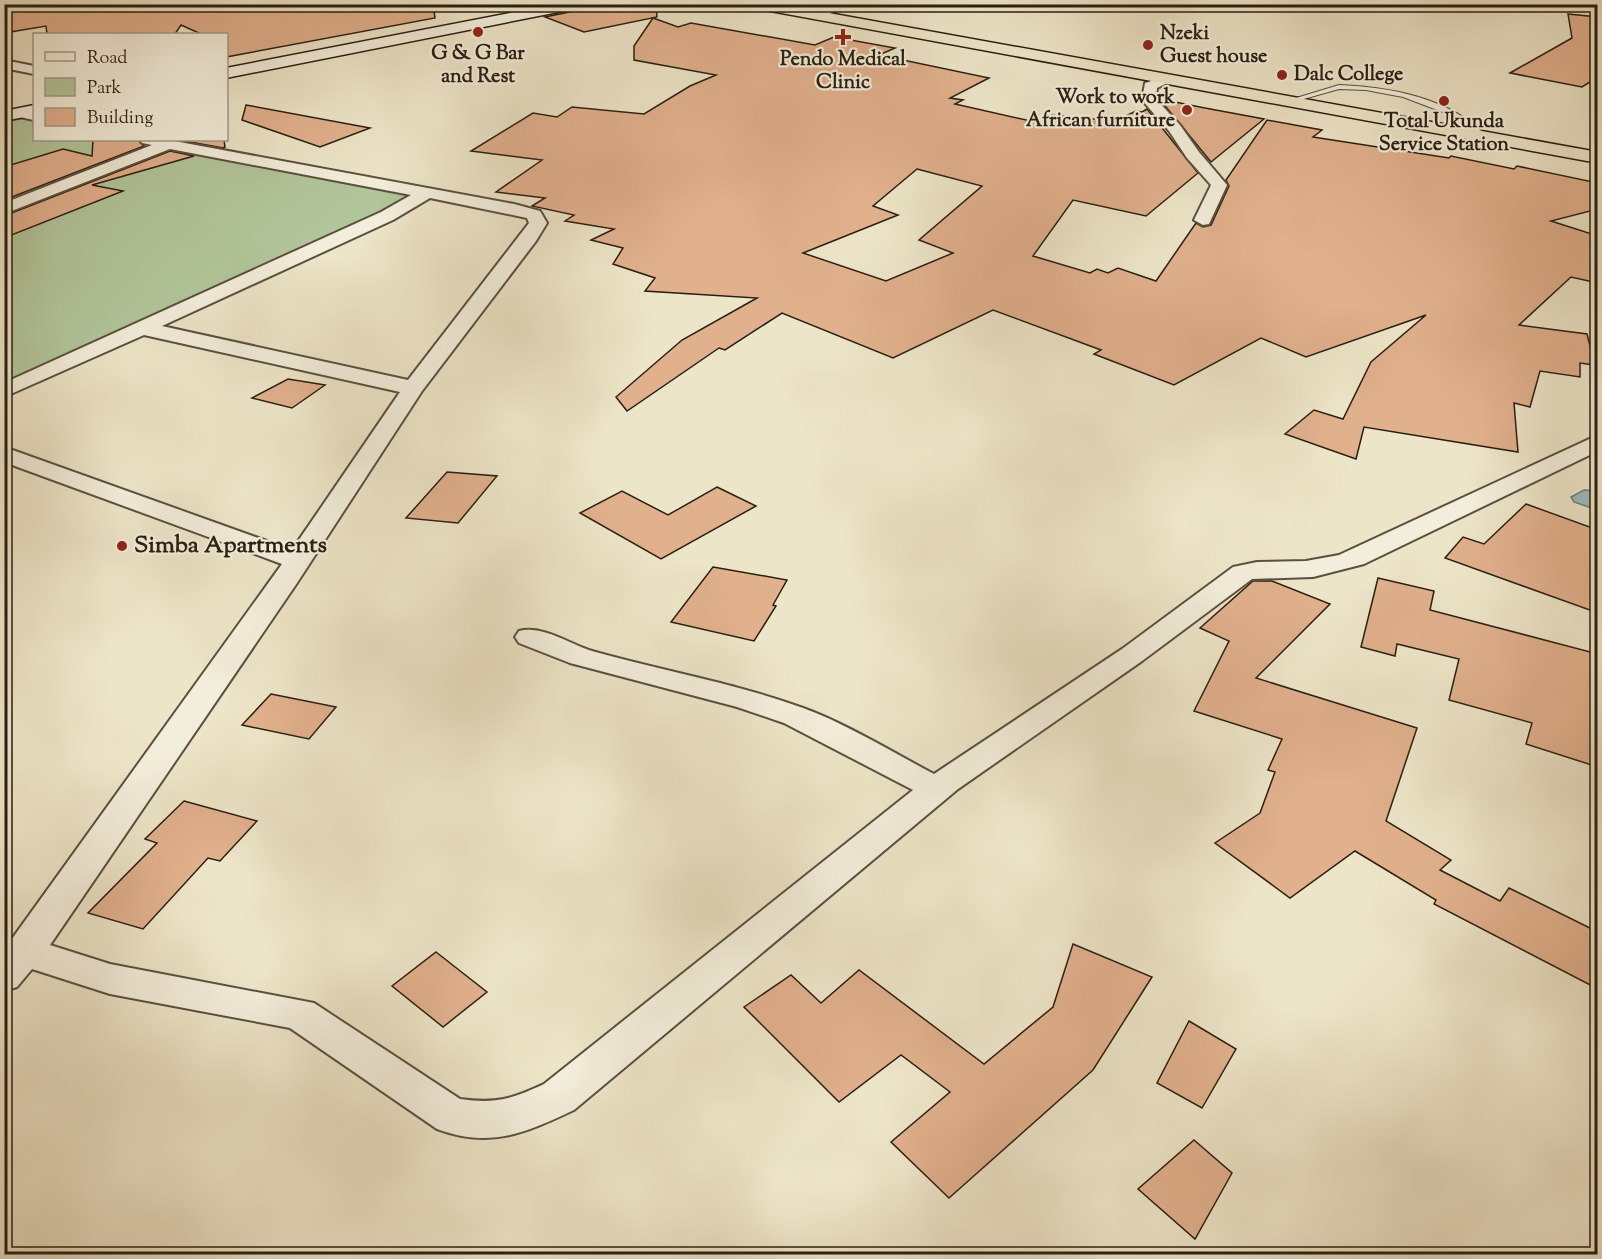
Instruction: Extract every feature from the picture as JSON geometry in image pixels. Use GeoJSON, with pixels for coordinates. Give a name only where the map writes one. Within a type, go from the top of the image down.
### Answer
{"type":"FeatureCollection","features":[{"type":"Feature","properties":{"kind":"highway"},"geometry":{"type":"LineString","coordinates":[[759,5],[1598,158]]}},
{"type":"Feature","properties":{"kind":"main road"},"geometry":{"type":"LineString","coordinates":[[228,72],[579,4]]}},
{"type":"Feature","properties":{"kind":"street"},"geometry":{"type":"LineString","coordinates":[[4,64],[33,70]]}},
{"type":"Feature","properties":{"kind":"street"},"geometry":{"type":"LineString","coordinates":[[1167,80],[1149,86],[1149,100],[1175,128],[1193,155],[1219,185],[1203,220]]}},
{"type":"Feature","properties":{"kind":"street"},"geometry":{"type":"LineString","coordinates":[[153,141],[524,211],[534,215],[538,223],[530,237],[413,388],[298,561],[15,964],[300,1014],[452,1116],[488,1121],[518,1116],[559,1097],[936,789],[1132,655],[1243,573],[1262,568],[1299,570],[1332,566],[1354,558],[1598,442]]}},
{"type":"Feature","properties":{"kind":"street"},"geometry":{"type":"LineString","coordinates":[[4,209],[170,144]]}},
{"type":"Feature","properties":{"kind":"street"},"geometry":{"type":"LineString","coordinates":[[4,391],[387,216],[428,192]]}},
{"type":"Feature","properties":{"kind":"street"},"geometry":{"type":"LineString","coordinates":[[142,328],[413,388]]}},
{"type":"Feature","properties":{"kind":"street"},"geometry":{"type":"LineString","coordinates":[[4,454],[298,561]]}},
{"type":"Feature","properties":{"kind":"street"},"geometry":{"type":"LineString","coordinates":[[529,637],[580,657],[747,700],[795,716],[936,789]]}},
{"type":"Feature","properties":{"kind":"lane"},"geometry":{"type":"LineString","coordinates":[[837,4],[850,5]]}},
{"type":"Feature","properties":{"kind":"lane"},"geometry":{"type":"LineString","coordinates":[[819,16],[850,5]]}},
{"type":"Feature","properties":{"kind":"lane"},"geometry":{"type":"LineString","coordinates":[[1286,102],[1339,87],[1366,88],[1405,94],[1463,118],[1484,138]]}},
{"type":"Feature","properties":{"kind":"green space"},"geometry":{"type":"Polygon","coordinates":[[[33,116],[33,141],[137,141],[155,145],[5,205],[5,122],[33,116]]]}},
{"type":"Feature","properties":{"kind":"green space"},"geometry":{"type":"Polygon","coordinates":[[[171,147],[417,194],[381,215],[5,383],[4,213],[171,147]]]}},
{"type":"Feature","properties":{"kind":"water"},"geometry":{"type":"Polygon","coordinates":[[[1584,490],[1597,491],[1597,510],[1574,502],[1571,497],[1584,490]]]}},
{"type":"Feature","properties":{"kind":"building"},"geometry":{"type":"Polygon","coordinates":[[[4,4],[433,4],[435,18],[228,57],[228,33],[199,33],[181,25],[176,33],[47,33],[46,26],[4,33],[4,4]]]}},
{"type":"Feature","properties":{"kind":"building"},"geometry":{"type":"Polygon","coordinates":[[[587,4],[656,4],[657,17],[584,32],[545,17],[579,10],[587,4]]]}},
{"type":"Feature","properties":{"kind":"building"},"geometry":{"type":"Polygon","coordinates":[[[1568,14],[1598,17],[1598,77],[1582,87],[1510,73],[1572,38],[1568,14]]]}},
{"type":"Feature","properties":{"kind":"building"},"geometry":{"type":"Polygon","coordinates":[[[653,18],[678,27],[691,23],[815,45],[834,37],[895,48],[879,55],[989,78],[950,98],[963,100],[955,104],[1044,124],[1052,115],[1115,121],[1136,111],[1142,112],[1147,109],[1198,173],[1146,216],[1073,200],[1033,256],[1090,273],[1097,269],[1108,273],[1118,268],[1156,281],[1196,223],[1203,227],[1211,225],[1229,186],[1226,180],[1267,120],[1322,130],[1313,137],[1449,158],[1451,156],[1514,169],[1517,166],[1598,183],[1598,209],[1551,221],[1598,236],[1598,283],[1571,277],[1519,325],[1587,334],[1595,365],[1580,363],[1580,377],[1540,371],[1530,407],[1514,403],[1518,452],[1364,427],[1356,459],[1285,434],[1314,410],[1343,419],[1371,362],[1426,315],[1306,357],[1261,338],[1174,385],[1094,354],[1101,350],[993,310],[893,358],[782,313],[725,350],[719,348],[627,411],[616,397],[682,340],[757,298],[645,291],[655,278],[613,264],[623,248],[591,240],[614,229],[565,221],[574,215],[532,206],[545,198],[496,192],[542,160],[471,151],[533,113],[557,117],[572,107],[644,114],[690,86],[716,75],[634,60],[634,46],[653,18]],[[917,169],[873,206],[898,215],[803,253],[886,281],[953,253],[919,240],[982,186],[917,169]]]}},
{"type":"Feature","properties":{"kind":"building"},"geometry":{"type":"Polygon","coordinates":[[[1165,100],[1264,119],[1211,162],[1162,102],[1165,100]]]}},
{"type":"Feature","properties":{"kind":"building"},"geometry":{"type":"Polygon","coordinates":[[[246,105],[370,128],[320,147],[242,120],[246,105]]]}},
{"type":"Feature","properties":{"kind":"building"},"geometry":{"type":"Polygon","coordinates":[[[93,141],[139,141],[144,146],[4,200],[4,167],[63,149],[92,156],[93,141]]]}},
{"type":"Feature","properties":{"kind":"building"},"geometry":{"type":"Polygon","coordinates":[[[184,141],[224,141],[225,147],[184,141]]]}},
{"type":"Feature","properties":{"kind":"building"},"geometry":{"type":"Polygon","coordinates":[[[170,151],[194,156],[92,185],[123,191],[4,238],[4,216],[170,151]]]}},
{"type":"Feature","properties":{"kind":"building"},"geometry":{"type":"Polygon","coordinates":[[[288,379],[325,385],[292,408],[252,398],[288,379]]]}},
{"type":"Feature","properties":{"kind":"building"},"geometry":{"type":"Polygon","coordinates":[[[447,472],[497,476],[458,523],[406,518],[447,472]]]}},
{"type":"Feature","properties":{"kind":"building"},"geometry":{"type":"Polygon","coordinates":[[[717,487],[756,506],[661,559],[580,513],[622,491],[668,515],[717,487]]]}},
{"type":"Feature","properties":{"kind":"building"},"geometry":{"type":"Polygon","coordinates":[[[1526,504],[1598,530],[1598,613],[1445,558],[1463,537],[1484,544],[1526,504]]]}},
{"type":"Feature","properties":{"kind":"building"},"geometry":{"type":"Polygon","coordinates":[[[713,567],[787,580],[773,605],[776,606],[754,641],[671,622],[713,567]]]}},
{"type":"Feature","properties":{"kind":"building"},"geometry":{"type":"Polygon","coordinates":[[[1378,578],[1434,591],[1430,610],[1598,654],[1598,767],[1526,744],[1532,723],[1449,700],[1459,659],[1397,644],[1395,656],[1361,647],[1378,578]]]}},
{"type":"Feature","properties":{"kind":"building"},"geometry":{"type":"Polygon","coordinates":[[[1253,581],[1272,581],[1330,604],[1256,678],[1417,728],[1386,821],[1451,860],[1440,870],[1500,901],[1509,888],[1598,932],[1598,989],[1434,904],[1436,900],[1355,851],[1290,898],[1215,843],[1260,813],[1275,772],[1268,770],[1282,739],[1194,711],[1229,641],[1200,628],[1253,581]]]}},
{"type":"Feature","properties":{"kind":"building"},"geometry":{"type":"Polygon","coordinates":[[[271,694],[336,707],[309,739],[242,725],[271,694]]]}},
{"type":"Feature","properties":{"kind":"building"},"geometry":{"type":"Polygon","coordinates":[[[184,801],[257,821],[220,861],[208,858],[143,929],[88,913],[157,843],[145,839],[184,801]]]}},
{"type":"Feature","properties":{"kind":"building"},"geometry":{"type":"Polygon","coordinates":[[[1073,944],[1152,977],[1093,1070],[949,1198],[891,1142],[950,1092],[901,1055],[839,1102],[744,1007],[791,975],[821,1003],[859,970],[984,1064],[1053,1007],[1073,944]]]}},
{"type":"Feature","properties":{"kind":"building"},"geometry":{"type":"Polygon","coordinates":[[[436,952],[487,992],[443,1027],[392,986],[436,952]]]}},
{"type":"Feature","properties":{"kind":"building"},"geometry":{"type":"Polygon","coordinates":[[[1189,1021],[1236,1049],[1202,1108],[1157,1083],[1189,1021]]]}},
{"type":"Feature","properties":{"kind":"building"},"geometry":{"type":"Polygon","coordinates":[[[1194,1140],[1232,1173],[1195,1239],[1138,1189],[1194,1140]]]}},
{"type":"Feature","properties":{"kind":"place","name":"G & G Bar and Rest"},"geometry":{"type":"Point","coordinates":[478,32]}},
{"type":"Feature","properties":{"kind":"place","name":"Pendo Medical Clinic"},"geometry":{"type":"Point","coordinates":[843,37]}},
{"type":"Feature","properties":{"kind":"place","name":"Nzeki Guest house"},"geometry":{"type":"Point","coordinates":[1148,45]}},
{"type":"Feature","properties":{"kind":"place","name":"Dalc College"},"geometry":{"type":"Point","coordinates":[1282,75]}},
{"type":"Feature","properties":{"kind":"place","name":"Total Ukunda Service Station"},"geometry":{"type":"Point","coordinates":[1444,101]}},
{"type":"Feature","properties":{"kind":"place","name":"Work to work African furniture"},"geometry":{"type":"Point","coordinates":[1187,110]}},
{"type":"Feature","properties":{"kind":"place","name":"Simba Apartments"},"geometry":{"type":"Point","coordinates":[122,546]}}]}
